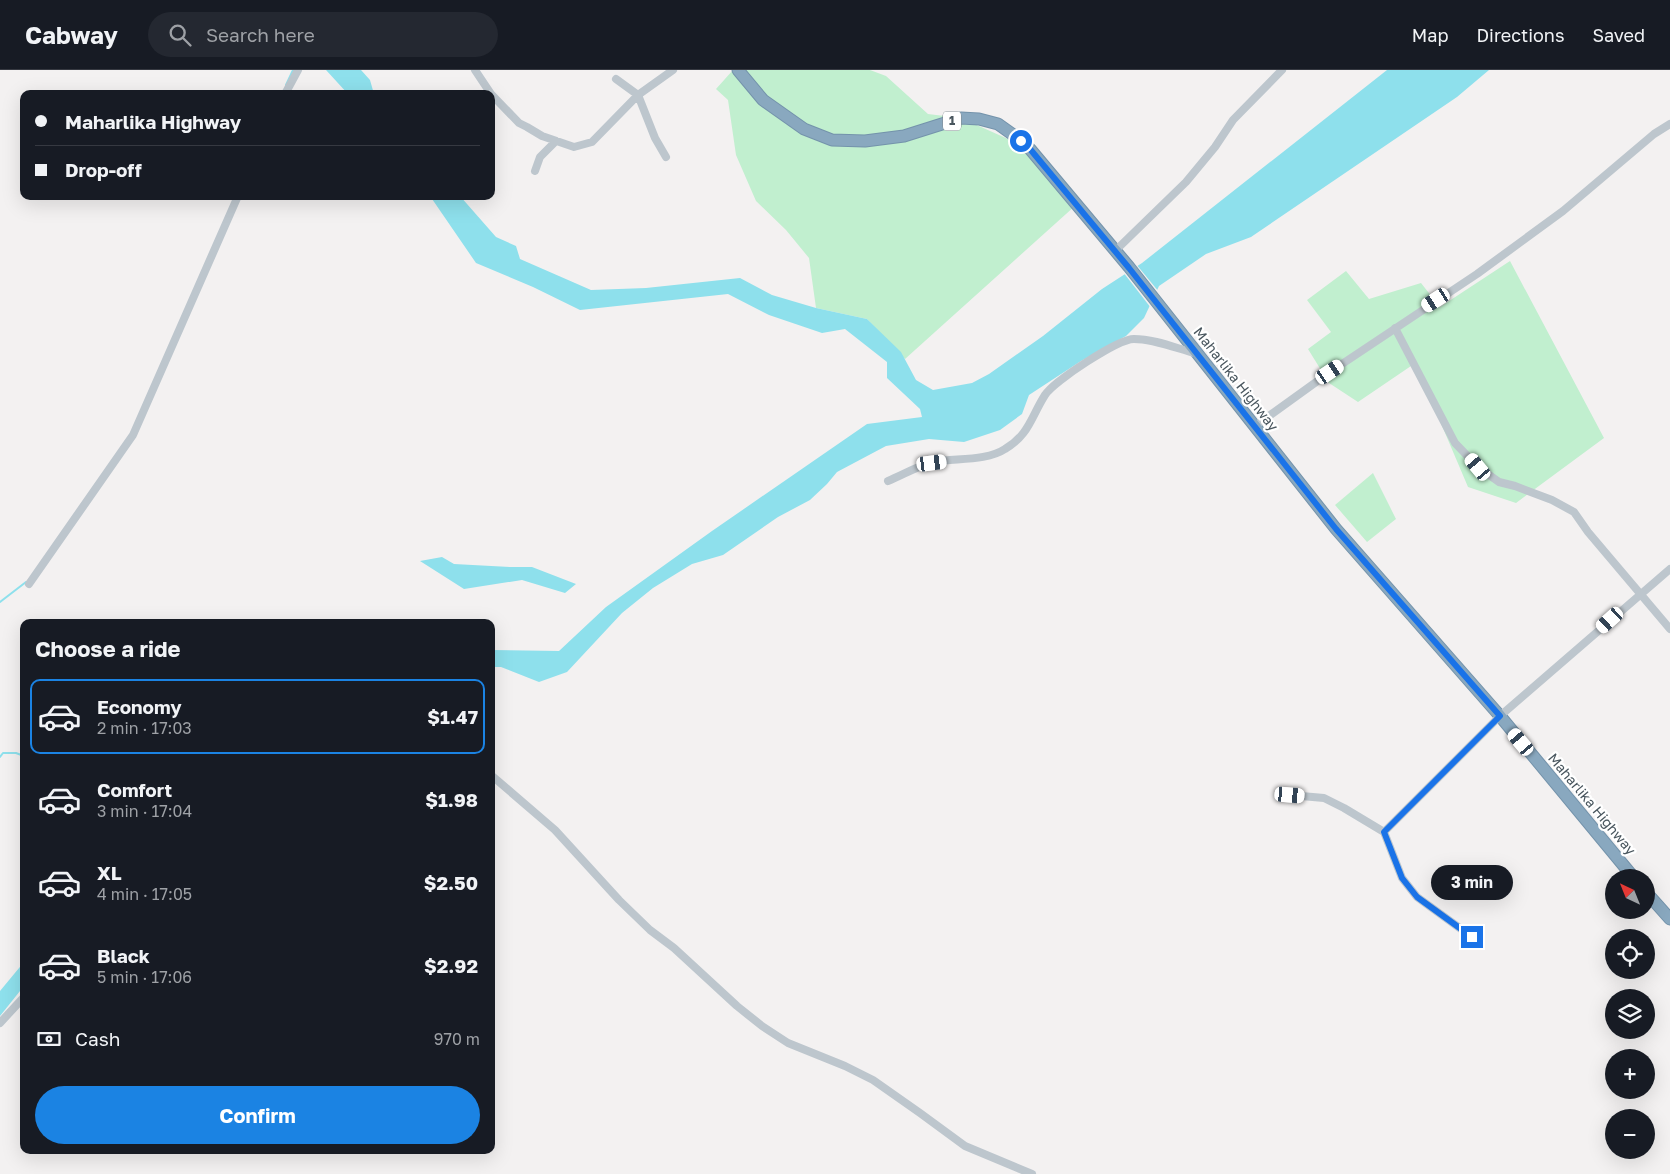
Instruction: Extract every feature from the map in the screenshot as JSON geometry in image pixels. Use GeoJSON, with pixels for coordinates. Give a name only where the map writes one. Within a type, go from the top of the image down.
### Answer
{"type":"FeatureCollection","features":[{"type":"Feature","properties":{"kind":"highway","name":"Maharlika Highway"},"geometry":{"type":"LineString","coordinates":[[738,70],[763,100],[804,129],[832,140],[865,142],[904,136],[961,118],[980,119],[998,124],[1030,149],[1158,304],[1336,529],[1500,716],[1627,869]]}},
{"type":"Feature","properties":{"kind":"highway"},"geometry":{"type":"LineString","coordinates":[[1655,902],[1670,919]]}},
{"type":"Feature","properties":{"kind":"street"},"geometry":{"type":"LineString","coordinates":[[288,90],[298,70]]}},
{"type":"Feature","properties":{"kind":"street"},"geometry":{"type":"LineString","coordinates":[[475,70],[488,90]]}},
{"type":"Feature","properties":{"kind":"street"},"geometry":{"type":"LineString","coordinates":[[495,98],[519,123],[542,136],[574,147],[592,142],[638,94],[673,70]]}},
{"type":"Feature","properties":{"kind":"street"},"geometry":{"type":"LineString","coordinates":[[1115,251],[1186,182],[1216,147],[1233,120],[1282,70]]}},
{"type":"Feature","properties":{"kind":"street"},"geometry":{"type":"LineString","coordinates":[[616,79],[638,94],[655,138],[666,157]]}},
{"type":"Feature","properties":{"kind":"street"},"geometry":{"type":"LineString","coordinates":[[1255,426],[1395,328],[1477,274],[1563,211],[1654,134],[1670,124]]}},
{"type":"Feature","properties":{"kind":"street"},"geometry":{"type":"LineString","coordinates":[[535,171],[540,157],[556,141]]}},
{"type":"Feature","properties":{"kind":"street"},"geometry":{"type":"LineString","coordinates":[[29,584],[133,435],[236,200]]}},
{"type":"Feature","properties":{"kind":"street"},"geometry":{"type":"LineString","coordinates":[[1395,328],[1455,443],[1478,467],[1499,482],[1531,492],[1574,512],[1588,532],[1670,629]]}},
{"type":"Feature","properties":{"kind":"street"},"geometry":{"type":"LineString","coordinates":[[888,481],[932,463],[980,457],[1003,451],[1027,431],[1046,394],[1056,383],[1121,343],[1134,339],[1153,342],[1198,355]]}},
{"type":"Feature","properties":{"kind":"street"},"geometry":{"type":"LineString","coordinates":[[1384,832],[1500,716],[1670,569]]}},
{"type":"Feature","properties":{"kind":"street"},"geometry":{"type":"LineString","coordinates":[[495,778],[555,830],[619,900],[650,930],[674,948],[737,1006],[762,1026],[788,1043],[845,1066],[873,1080],[965,1146],[1032,1174]]}},
{"type":"Feature","properties":{"kind":"street"},"geometry":{"type":"LineString","coordinates":[[1290,795],[1324,798],[1384,832],[1402,878],[1417,897],[1472,937]]}},
{"type":"Feature","properties":{"kind":"street"},"geometry":{"type":"LineString","coordinates":[[0,1023],[20,1002]]}},
{"type":"Feature","properties":{"kind":"green space"},"geometry":{"type":"Polygon","coordinates":[[[733,70],[870,70],[886,76],[928,114],[961,118],[1030,149],[1076,205],[905,359],[867,319],[816,308],[809,258],[786,230],[756,201],[736,155],[728,100],[716,89],[733,70]]]}},
{"type":"Feature","properties":{"kind":"green space"},"geometry":{"type":"Polygon","coordinates":[[[1510,261],[1604,438],[1516,503],[1468,487],[1437,414],[1411,366],[1358,402],[1329,383],[1308,349],[1331,332],[1307,300],[1346,271],[1369,299],[1421,283],[1440,307],[1510,261]]]}},
{"type":"Feature","properties":{"kind":"green space"},"geometry":{"type":"Polygon","coordinates":[[[1373,473],[1396,519],[1367,542],[1335,505],[1373,473]]]}},
{"type":"Feature","properties":{"kind":"water"},"geometry":{"type":"Polygon","coordinates":[[[326,70],[361,70],[370,80],[373,90],[344,90],[326,70]]]}},
{"type":"Feature","properties":{"kind":"water"},"geometry":{"type":"Polygon","coordinates":[[[1387,70],[1489,70],[1457,97],[1251,237],[1206,254],[1159,286],[1144,318],[1126,336],[1081,361],[1029,395],[1022,414],[1000,430],[964,442],[929,439],[886,446],[837,472],[810,500],[778,517],[723,555],[692,564],[653,588],[622,613],[567,672],[539,682],[501,667],[495,667],[495,650],[559,651],[606,607],[867,424],[922,417],[920,409],[887,378],[887,362],[845,329],[822,333],[769,315],[728,294],[580,310],[533,287],[476,263],[433,200],[464,200],[496,237],[516,246],[520,259],[591,290],[646,288],[740,278],[772,295],[816,308],[867,319],[901,352],[916,380],[933,390],[972,383],[989,374],[1043,336],[1102,289],[1142,263],[1387,70]]]}},
{"type":"Feature","properties":{"kind":"water"},"geometry":{"type":"Polygon","coordinates":[[[442,557],[454,564],[532,567],[576,584],[565,593],[522,580],[464,589],[420,561],[442,557]]]}},
{"type":"Feature","properties":{"kind":"water"},"geometry":{"type":"Polygon","coordinates":[[[20,967],[20,991],[0,1016],[0,991],[20,967]]]}},
{"type":"Feature","properties":{"kind":"pier"},"geometry":{"type":"Polygon","coordinates":[[[1136,264],[1159,292],[1151,308],[1123,272],[1136,264]]]}},
{"type":"Feature","properties":{"kind":"waterway"},"geometry":{"type":"LineString","coordinates":[[286,85],[293,70]]}},
{"type":"Feature","properties":{"kind":"waterway"},"geometry":{"type":"LineString","coordinates":[[0,602],[26,582]]}},
{"type":"Feature","properties":{"kind":"waterway"},"geometry":{"type":"LineString","coordinates":[[0,757],[3,753],[20,754]]}},
{"type":"Feature","properties":{"kind":"route"},"geometry":{"type":"LineString","coordinates":[[1021,141],[1030,149],[1129,268],[1336,529],[1500,716],[1384,832],[1402,878],[1417,897],[1472,937]]}}]}
